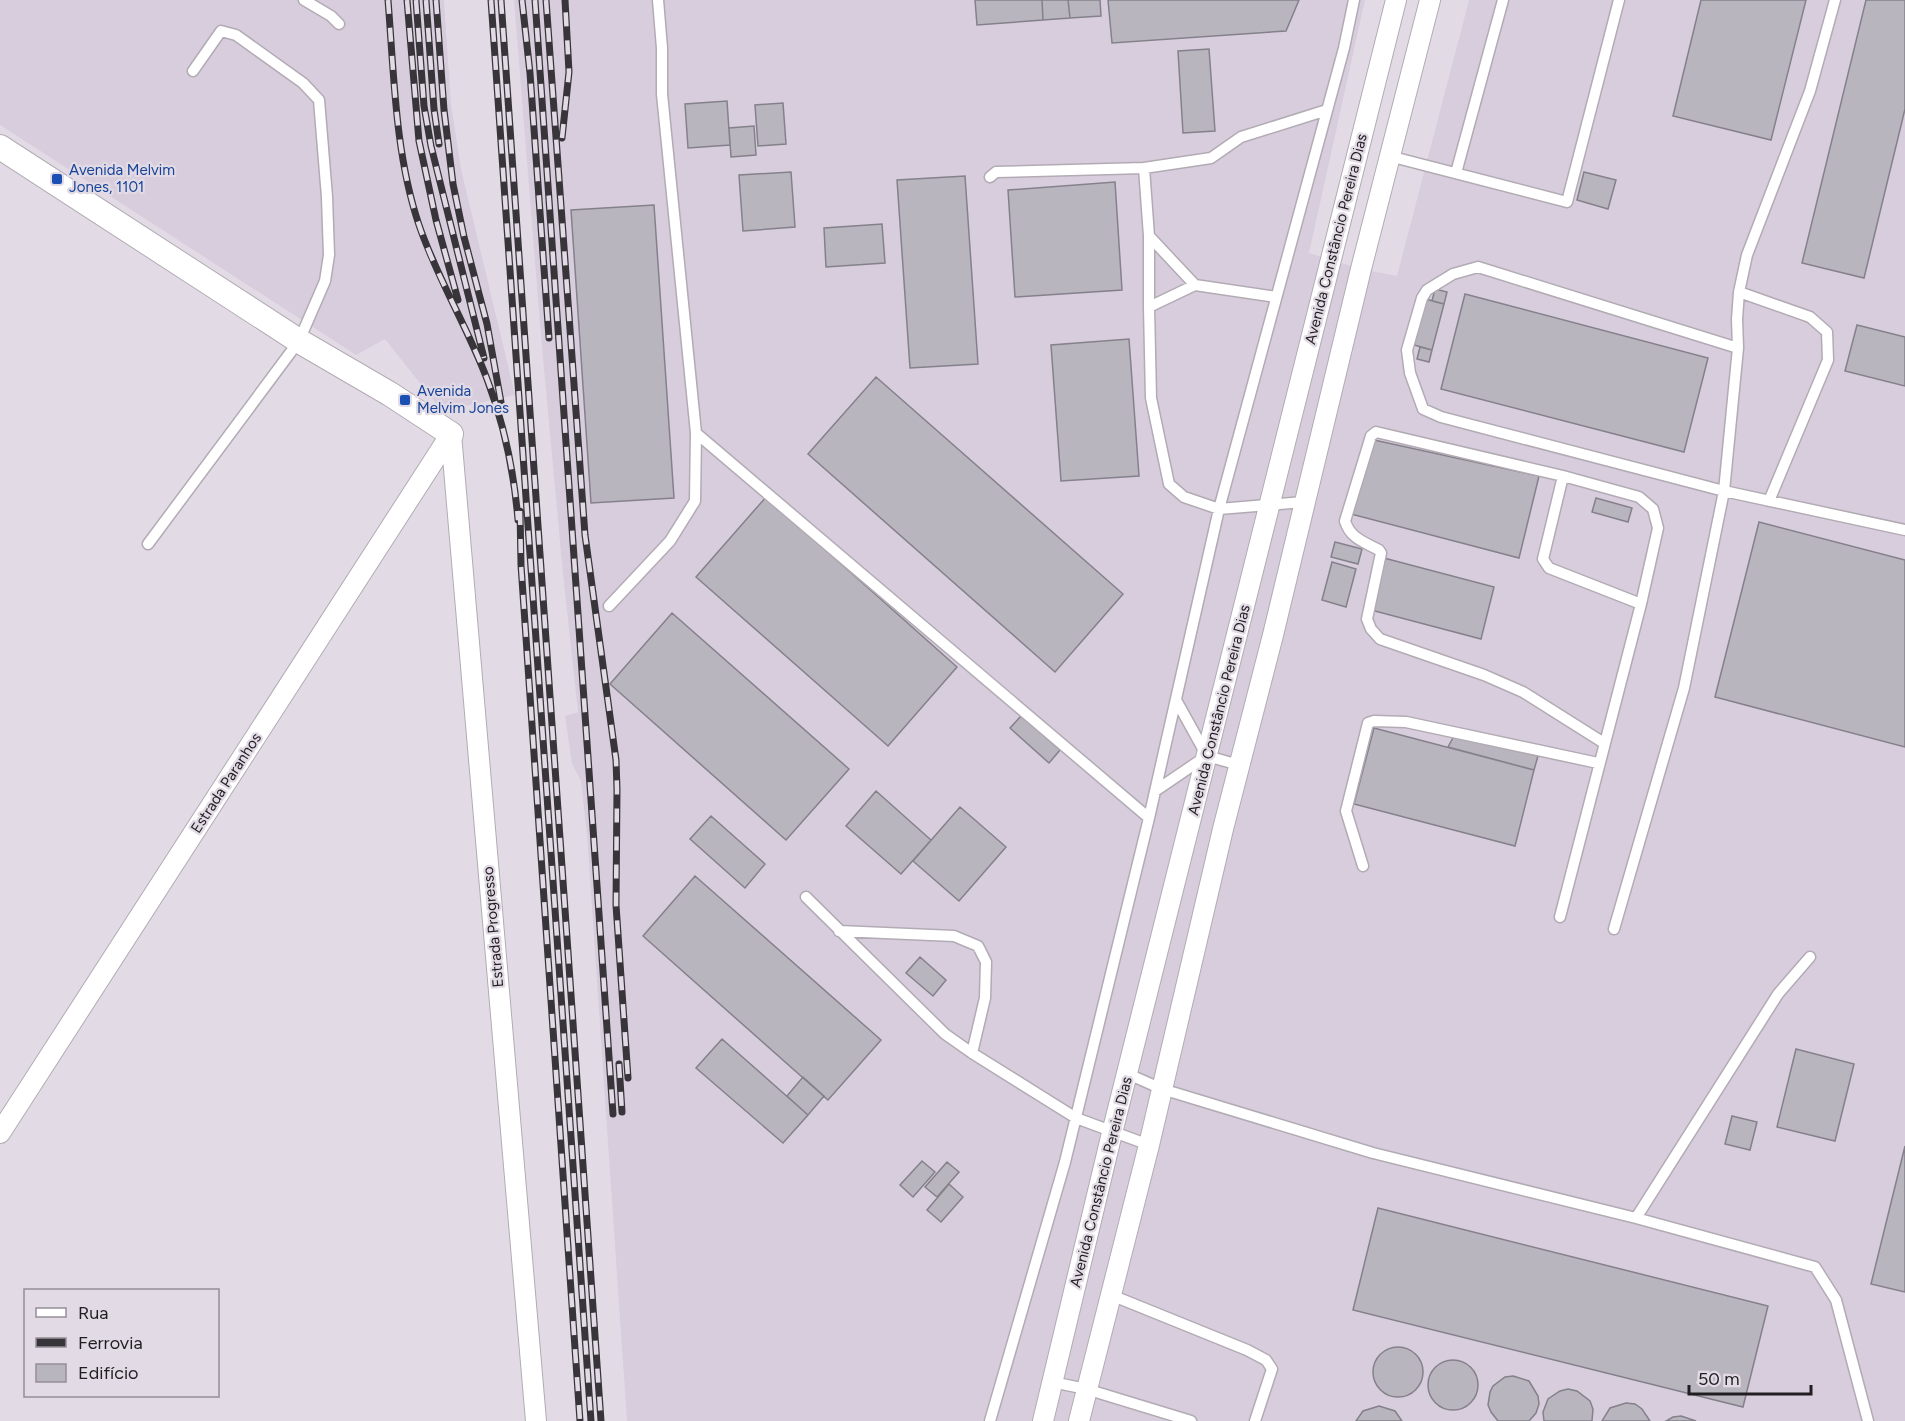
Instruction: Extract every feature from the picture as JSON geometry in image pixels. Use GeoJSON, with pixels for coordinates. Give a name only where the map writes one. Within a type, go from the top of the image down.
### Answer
{"type":"FeatureCollection","features":[{"type":"Feature","properties":{"kind":"street","name":"Avenida Constâncio Pereira Dias"},"geometry":{"type":"LineString","coordinates":[[1043,1421],[1112,1133],[1396,0]]}},
{"type":"Feature","properties":{"kind":"street"},"geometry":{"type":"LineString","coordinates":[[1079,1421],[1149,1146],[1239,765],[1273,635],[1389,156],[1430,0]]}},
{"type":"Feature","properties":{"kind":"street"},"geometry":{"type":"LineString","coordinates":[[0,147],[299,341],[390,394],[451,434]]}},
{"type":"Feature","properties":{"kind":"street"},"geometry":{"type":"LineString","coordinates":[[1351,177],[1383,185]]}},
{"type":"Feature","properties":{"kind":"street","name":"Estrada Paranhos"},"geometry":{"type":"LineString","coordinates":[[0,1133],[451,434]]}},
{"type":"Feature","properties":{"kind":"street","name":"Estrada Progresso"},"geometry":{"type":"LineString","coordinates":[[451,434],[536,1421]]}},
{"type":"Feature","properties":{"kind":"street"},"geometry":{"type":"LineString","coordinates":[[1239,629],[1273,635]]}},
{"type":"Feature","properties":{"kind":"lane"},"geometry":{"type":"LineString","coordinates":[[304,0],[332,16],[339,24]]}},
{"type":"Feature","properties":{"kind":"lane"},"geometry":{"type":"LineString","coordinates":[[609,606],[670,541],[695,501],[696,433],[662,94],[662,48],[658,0]]}},
{"type":"Feature","properties":{"kind":"lane"},"geometry":{"type":"LineString","coordinates":[[990,1421],[1062,1174],[1149,818],[1219,509],[1344,48],[1354,0]]}},
{"type":"Feature","properties":{"kind":"lane"},"geometry":{"type":"LineString","coordinates":[[1456,173],[1503,0]]}},
{"type":"Feature","properties":{"kind":"lane"},"geometry":{"type":"LineString","coordinates":[[1389,156],[1567,202],[1619,0]]}},
{"type":"Feature","properties":{"kind":"lane"},"geometry":{"type":"LineString","coordinates":[[1614,929],[1684,688],[1724,491],[1738,348],[1739,292],[1747,255],[1810,92],[1835,0]]}},
{"type":"Feature","properties":{"kind":"lane"},"geometry":{"type":"LineString","coordinates":[[148,544],[299,341],[326,281],[329,255],[319,100],[303,83],[236,34],[220,31],[193,71]]}},
{"type":"Feature","properties":{"kind":"lane"},"geometry":{"type":"LineString","coordinates":[[990,177],[996,172],[1144,168],[1211,158],[1241,137],[1327,110]]}},
{"type":"Feature","properties":{"kind":"lane"},"geometry":{"type":"LineString","coordinates":[[1144,168],[1149,236],[1151,398],[1169,484],[1184,497],[1219,509],[1304,502]]}},
{"type":"Feature","properties":{"kind":"lane"},"geometry":{"type":"LineString","coordinates":[[1149,236],[1195,285]]}},
{"type":"Feature","properties":{"kind":"lane"},"geometry":{"type":"LineString","coordinates":[[1738,348],[1478,267],[1453,274],[1427,290],[1422,298],[1407,350],[1410,373],[1423,409],[1441,417],[1724,491],[1905,530]]}},
{"type":"Feature","properties":{"kind":"lane"},"geometry":{"type":"LineString","coordinates":[[1149,307],[1195,285],[1276,297]]}},
{"type":"Feature","properties":{"kind":"lane"},"geometry":{"type":"LineString","coordinates":[[1739,292],[1810,317],[1827,332],[1828,360],[1769,501]]}},
{"type":"Feature","properties":{"kind":"lane"},"geometry":{"type":"LineString","coordinates":[[1560,917],[1641,604],[1658,528],[1653,509],[1639,497],[1563,476],[1376,432],[1371,436],[1345,521],[1352,536],[1381,553],[1367,619],[1371,629],[1380,639],[1484,675],[1523,692],[1604,743]]}},
{"type":"Feature","properties":{"kind":"lane"},"geometry":{"type":"LineString","coordinates":[[696,433],[1149,818]]}},
{"type":"Feature","properties":{"kind":"lane"},"geometry":{"type":"LineString","coordinates":[[1563,476],[1543,559],[1549,568],[1641,604]]}},
{"type":"Feature","properties":{"kind":"lane"},"geometry":{"type":"LineString","coordinates":[[1176,700],[1208,756],[1239,765]]}},
{"type":"Feature","properties":{"kind":"lane"},"geometry":{"type":"LineString","coordinates":[[1363,866],[1346,811],[1368,723],[1374,721],[1406,722],[1598,763]]}},
{"type":"Feature","properties":{"kind":"lane"},"geometry":{"type":"LineString","coordinates":[[1155,791],[1208,756]]}},
{"type":"Feature","properties":{"kind":"lane"},"geometry":{"type":"LineString","coordinates":[[806,897],[945,1034],[1076,1118],[1149,1146]]}},
{"type":"Feature","properties":{"kind":"lane"},"geometry":{"type":"LineString","coordinates":[[839,931],[954,936],[978,946],[986,962],[985,998],[972,1053]]}},
{"type":"Feature","properties":{"kind":"lane"},"geometry":{"type":"LineString","coordinates":[[1636,1218],[1778,994],[1809,957]]}},
{"type":"Feature","properties":{"kind":"lane"},"geometry":{"type":"LineString","coordinates":[[1128,1074],[1162,1089],[1373,1153],[1636,1218],[1815,1267],[1836,1300],[1868,1421]]}},
{"type":"Feature","properties":{"kind":"lane"},"geometry":{"type":"LineString","coordinates":[[1111,1295],[1247,1350],[1266,1360],[1272,1369],[1256,1421]]}},
{"type":"Feature","properties":{"kind":"lane"},"geometry":{"type":"LineString","coordinates":[[1052,1382],[1086,1389],[1191,1421]]}},
{"type":"Feature","properties":{"kind":"shaded area"},"geometry":{"type":"Polygon","coordinates":[[[0,0],[444,0],[451,104],[461,169],[515,395],[442,411],[385,339],[356,355],[0,125],[0,0]]]}},
{"type":"Feature","properties":{"kind":"shaded area"},"geometry":{"type":"Polygon","coordinates":[[[514,0],[1365,0],[1309,253],[1361,269],[1397,276],[1469,0],[1905,0],[1905,1421],[627,1421],[587,835],[581,781],[572,764],[565,716],[578,712],[541,336],[514,0]]]}},
{"type":"Feature","properties":{"kind":"building"},"geometry":{"type":"Polygon","coordinates":[[[975,0],[1042,0],[1043,20],[977,25],[975,0]]]}},
{"type":"Feature","properties":{"kind":"building"},"geometry":{"type":"Polygon","coordinates":[[[1042,0],[1068,0],[1070,18],[1043,20],[1042,0]]]}},
{"type":"Feature","properties":{"kind":"building"},"geometry":{"type":"Polygon","coordinates":[[[1068,0],[1100,0],[1101,16],[1070,18],[1068,0]]]}},
{"type":"Feature","properties":{"kind":"building"},"geometry":{"type":"Polygon","coordinates":[[[1108,0],[1299,0],[1286,31],[1112,43],[1108,0]]]}},
{"type":"Feature","properties":{"kind":"building"},"geometry":{"type":"Polygon","coordinates":[[[1701,0],[1806,0],[1771,140],[1673,116],[1701,0]]]}},
{"type":"Feature","properties":{"kind":"building"},"geometry":{"type":"Polygon","coordinates":[[[1866,0],[1905,0],[1905,109],[1864,278],[1802,263],[1866,0]]]}},
{"type":"Feature","properties":{"kind":"building"},"geometry":{"type":"Polygon","coordinates":[[[1209,49],[1215,131],[1183,133],[1178,51],[1209,49]]]}},
{"type":"Feature","properties":{"kind":"building"},"geometry":{"type":"Polygon","coordinates":[[[727,101],[730,145],[688,148],[685,104],[727,101]]]}},
{"type":"Feature","properties":{"kind":"building"},"geometry":{"type":"Polygon","coordinates":[[[783,103],[786,144],[758,146],[755,105],[783,103]]]}},
{"type":"Feature","properties":{"kind":"building"},"geometry":{"type":"Polygon","coordinates":[[[754,126],[756,155],[731,157],[729,128],[754,126]]]}},
{"type":"Feature","properties":{"kind":"building"},"geometry":{"type":"Polygon","coordinates":[[[791,172],[795,227],[743,231],[739,175],[791,172]]]}},
{"type":"Feature","properties":{"kind":"building"},"geometry":{"type":"Polygon","coordinates":[[[1584,172],[1616,180],[1608,209],[1577,200],[1584,172]]]}},
{"type":"Feature","properties":{"kind":"building"},"geometry":{"type":"Polygon","coordinates":[[[965,176],[978,364],[910,368],[897,180],[965,176]]]}},
{"type":"Feature","properties":{"kind":"building"},"geometry":{"type":"Polygon","coordinates":[[[1115,182],[1122,290],[1015,297],[1008,190],[1115,182]]]}},
{"type":"Feature","properties":{"kind":"building"},"geometry":{"type":"Polygon","coordinates":[[[654,205],[674,498],[591,503],[571,210],[654,205]]]}},
{"type":"Feature","properties":{"kind":"building"},"geometry":{"type":"Polygon","coordinates":[[[882,224],[885,263],[826,267],[824,228],[882,224]]]}},
{"type":"Feature","properties":{"kind":"building"},"geometry":{"type":"Polygon","coordinates":[[[1435,289],[1447,292],[1444,304],[1432,301],[1435,289]]]}},
{"type":"Feature","properties":{"kind":"building"},"geometry":{"type":"Polygon","coordinates":[[[1465,294],[1708,358],[1684,452],[1441,389],[1465,294]]]}},
{"type":"Feature","properties":{"kind":"building"},"geometry":{"type":"Polygon","coordinates":[[[1426,299],[1444,304],[1432,350],[1414,345],[1426,299]]]}},
{"type":"Feature","properties":{"kind":"building"},"geometry":{"type":"Polygon","coordinates":[[[1857,325],[1905,337],[1905,386],[1845,371],[1857,325]]]}},
{"type":"Feature","properties":{"kind":"building"},"geometry":{"type":"Polygon","coordinates":[[[1129,339],[1139,476],[1061,481],[1051,345],[1129,339]]]}},
{"type":"Feature","properties":{"kind":"building"},"geometry":{"type":"Polygon","coordinates":[[[1420,347],[1432,350],[1429,362],[1417,359],[1420,347]]]}},
{"type":"Feature","properties":{"kind":"building"},"geometry":{"type":"Polygon","coordinates":[[[876,377],[1123,594],[1055,672],[808,454],[876,377]]]}},
{"type":"Feature","properties":{"kind":"building"},"geometry":{"type":"Polygon","coordinates":[[[1374,440],[1539,476],[1519,558],[1351,514],[1374,440]]]}},
{"type":"Feature","properties":{"kind":"building"},"geometry":{"type":"Polygon","coordinates":[[[766,497],[957,667],[888,746],[696,577],[766,497]]]}},
{"type":"Feature","properties":{"kind":"building"},"geometry":{"type":"Polygon","coordinates":[[[1596,498],[1632,508],[1628,522],[1592,512],[1596,498]]]}},
{"type":"Feature","properties":{"kind":"building"},"geometry":{"type":"Polygon","coordinates":[[[1759,522],[1905,560],[1905,747],[1715,697],[1759,522]]]}},
{"type":"Feature","properties":{"kind":"building"},"geometry":{"type":"Polygon","coordinates":[[[1335,542],[1362,549],[1358,564],[1331,557],[1335,542]]]}},
{"type":"Feature","properties":{"kind":"building"},"geometry":{"type":"Polygon","coordinates":[[[1384,558],[1494,587],[1481,639],[1371,610],[1384,558]]]}},
{"type":"Feature","properties":{"kind":"building"},"geometry":{"type":"Polygon","coordinates":[[[1332,562],[1356,569],[1346,607],[1322,600],[1332,562]]]}},
{"type":"Feature","properties":{"kind":"building"},"geometry":{"type":"Polygon","coordinates":[[[672,613],[849,769],[786,840],[610,684],[672,613]]]}},
{"type":"Feature","properties":{"kind":"building"},"geometry":{"type":"Polygon","coordinates":[[[1021,716],[1060,750],[1049,763],[1010,728],[1021,716]]]}},
{"type":"Feature","properties":{"kind":"building"},"geometry":{"type":"Polygon","coordinates":[[[1374,728],[1534,770],[1515,846],[1354,804],[1374,728]]]}},
{"type":"Feature","properties":{"kind":"building"},"geometry":{"type":"Polygon","coordinates":[[[1454,736],[1538,756],[1534,770],[1448,747],[1454,736]]]}},
{"type":"Feature","properties":{"kind":"building"},"geometry":{"type":"Polygon","coordinates":[[[876,791],[931,840],[901,874],[846,826],[876,791]]]}},
{"type":"Feature","properties":{"kind":"building"},"geometry":{"type":"Polygon","coordinates":[[[960,807],[1006,847],[959,901],[913,861],[960,807]]]}},
{"type":"Feature","properties":{"kind":"building"},"geometry":{"type":"Polygon","coordinates":[[[711,816],[765,864],[745,888],[690,839],[711,816]]]}},
{"type":"Feature","properties":{"kind":"building"},"geometry":{"type":"Polygon","coordinates":[[[695,876],[881,1040],[828,1100],[643,936],[695,876]]]}},
{"type":"Feature","properties":{"kind":"building"},"geometry":{"type":"Polygon","coordinates":[[[920,957],[946,980],[933,996],[906,973],[920,957]]]}},
{"type":"Feature","properties":{"kind":"building"},"geometry":{"type":"Polygon","coordinates":[[[722,1039],[808,1115],[783,1143],[696,1068],[722,1039]]]}},
{"type":"Feature","properties":{"kind":"building"},"geometry":{"type":"Polygon","coordinates":[[[1796,1049],[1854,1064],[1835,1141],[1777,1127],[1796,1049]]]}},
{"type":"Feature","properties":{"kind":"building"},"geometry":{"type":"Polygon","coordinates":[[[803,1077],[824,1096],[808,1115],[787,1096],[803,1077]]]}},
{"type":"Feature","properties":{"kind":"building"},"geometry":{"type":"Polygon","coordinates":[[[1732,1116],[1757,1122],[1750,1150],[1725,1144],[1732,1116]]]}},
{"type":"Feature","properties":{"kind":"building"},"geometry":{"type":"Polygon","coordinates":[[[1905,1146],[1905,1292],[1871,1284],[1905,1146]]]}},
{"type":"Feature","properties":{"kind":"building"},"geometry":{"type":"Polygon","coordinates":[[[922,1161],[935,1172],[913,1197],[900,1185],[922,1161]]]}},
{"type":"Feature","properties":{"kind":"building"},"geometry":{"type":"Polygon","coordinates":[[[947,1162],[959,1172],[937,1197],[925,1187],[947,1162]]]}},
{"type":"Feature","properties":{"kind":"building"},"geometry":{"type":"Polygon","coordinates":[[[949,1184],[963,1197],[941,1222],[927,1210],[949,1184]]]}},
{"type":"Feature","properties":{"kind":"building"},"geometry":{"type":"Polygon","coordinates":[[[1378,1208],[1768,1306],[1743,1407],[1353,1310],[1378,1208]]]}},
{"type":"Feature","properties":{"kind":"building"},"geometry":{"type":"Polygon","coordinates":[[[1393,1347],[1403,1347],[1416,1354],[1423,1367],[1423,1377],[1416,1390],[1403,1397],[1393,1397],[1384,1393],[1377,1386],[1373,1377],[1373,1367],[1377,1358],[1384,1351],[1393,1347]]]}},
{"type":"Feature","properties":{"kind":"building"},"geometry":{"type":"Polygon","coordinates":[[[1448,1360],[1458,1360],[1471,1367],[1478,1380],[1478,1390],[1471,1403],[1458,1410],[1448,1410],[1439,1406],[1432,1399],[1428,1390],[1428,1380],[1432,1371],[1439,1364],[1448,1360]]]}},
{"type":"Feature","properties":{"kind":"building"},"geometry":{"type":"Polygon","coordinates":[[[1513,1376],[1529,1381],[1538,1396],[1539,1404],[1536,1413],[1529,1421],[1498,1421],[1488,1405],[1493,1386],[1505,1377],[1513,1376]]]}},
{"type":"Feature","properties":{"kind":"building"},"geometry":{"type":"Polygon","coordinates":[[[1568,1389],[1577,1391],[1590,1401],[1593,1409],[1592,1421],[1544,1421],[1543,1412],[1548,1399],[1568,1389]]]}},
{"type":"Feature","properties":{"kind":"building"},"geometry":{"type":"Polygon","coordinates":[[[1626,1403],[1635,1404],[1642,1409],[1650,1421],[1602,1421],[1610,1408],[1626,1403]]]}},
{"type":"Feature","properties":{"kind":"building"},"geometry":{"type":"Polygon","coordinates":[[[1379,1406],[1395,1411],[1402,1421],[1356,1421],[1363,1411],[1379,1406]]]}},
{"type":"Feature","properties":{"kind":"building"},"geometry":{"type":"Polygon","coordinates":[[[1681,1416],[1696,1421],[1666,1421],[1673,1417],[1681,1416]]]}},
{"type":"Feature","properties":{"kind":"railway"},"geometry":{"type":"LineString","coordinates":[[388,0],[400,142],[411,198],[426,245],[479,359],[493,396],[507,448],[518,520]]}},
{"type":"Feature","properties":{"kind":"railway"},"geometry":{"type":"LineString","coordinates":[[407,0],[419,141],[436,220],[458,300]]}},
{"type":"Feature","properties":{"kind":"railway"},"geometry":{"type":"LineString","coordinates":[[416,0],[424,106],[431,146],[484,358]]}},
{"type":"Feature","properties":{"kind":"railway"},"geometry":{"type":"LineString","coordinates":[[426,0],[434,109],[439,144]]}},
{"type":"Feature","properties":{"kind":"railway"},"geometry":{"type":"LineString","coordinates":[[436,0],[444,110],[453,184],[464,237],[487,324],[501,402]]}},
{"type":"Feature","properties":{"kind":"railway"},"geometry":{"type":"LineString","coordinates":[[491,0],[591,1421]]}},
{"type":"Feature","properties":{"kind":"railway"},"geometry":{"type":"LineString","coordinates":[[501,0],[601,1421]]}},
{"type":"Feature","properties":{"kind":"railway"},"geometry":{"type":"LineString","coordinates":[[522,0],[530,73],[549,338]]}},
{"type":"Feature","properties":{"kind":"railway"},"geometry":{"type":"LineString","coordinates":[[535,0],[613,1114]]}},
{"type":"Feature","properties":{"kind":"railway"},"geometry":{"type":"LineString","coordinates":[[546,0],[585,535],[616,760],[616,905],[628,1078]]}},
{"type":"Feature","properties":{"kind":"railway"},"geometry":{"type":"LineString","coordinates":[[562,138],[569,72],[565,0]]}},
{"type":"Feature","properties":{"kind":"railway"},"geometry":{"type":"LineString","coordinates":[[520,511],[521,565],[580,1421]]}},
{"type":"Feature","properties":{"kind":"railway"},"geometry":{"type":"LineString","coordinates":[[619,1064],[622,1112]]}},
{"type":"Feature","properties":{"kind":"place","name":"Avenida Melvim Jones, 1101"},"geometry":{"type":"Point","coordinates":[57,179]}},
{"type":"Feature","properties":{"kind":"place","name":"Avenida Melvim Jones"},"geometry":{"type":"Point","coordinates":[405,400]}}]}
